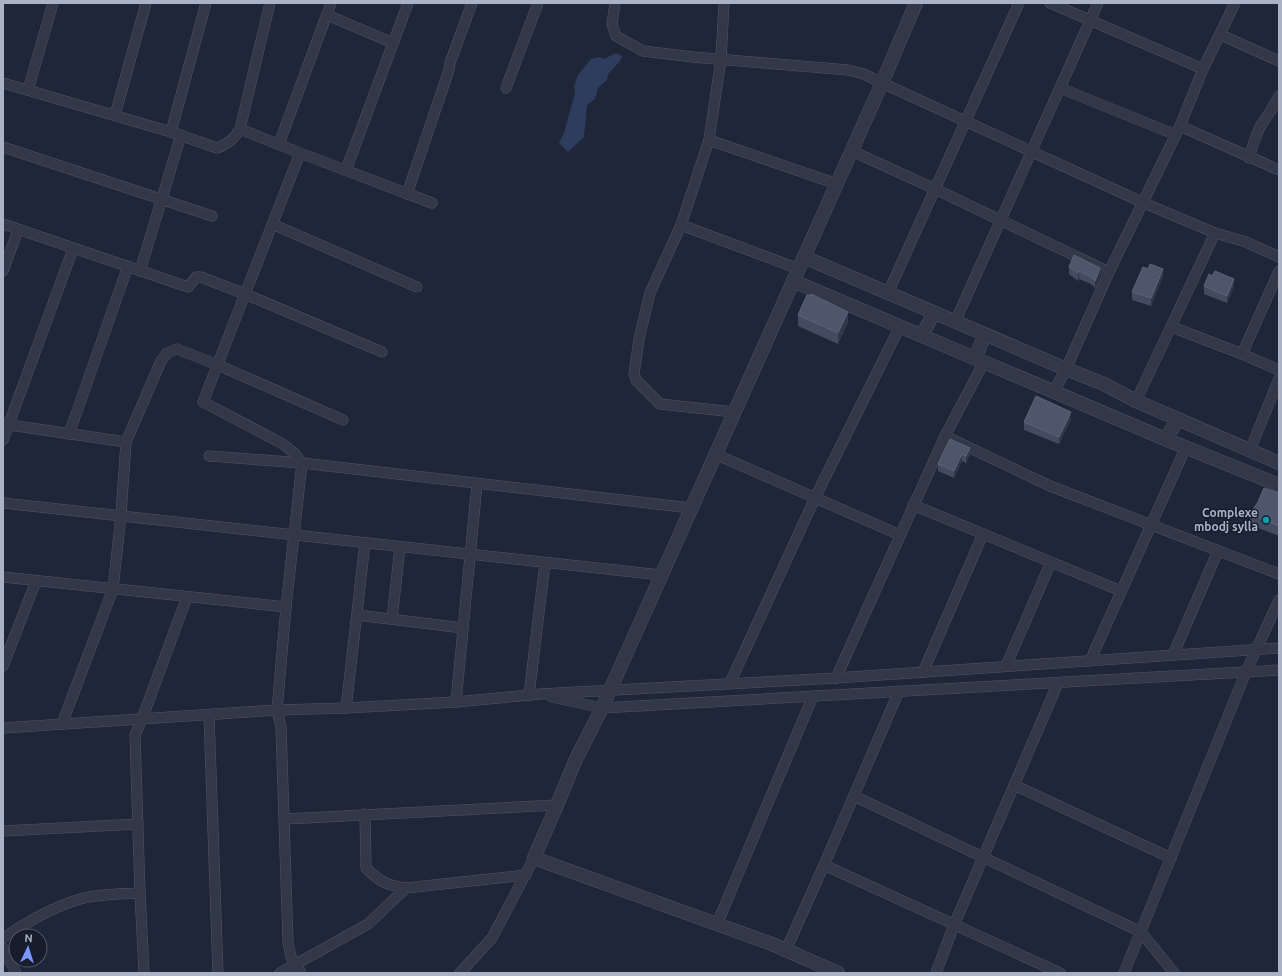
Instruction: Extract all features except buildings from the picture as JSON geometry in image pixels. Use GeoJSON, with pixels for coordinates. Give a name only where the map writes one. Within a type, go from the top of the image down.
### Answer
{"type":"FeatureCollection","features":[{"type":"Feature","properties":{"kind":"street"},"geometry":{"type":"LineString","coordinates":[[28,90],[54,3]]}},
{"type":"Feature","properties":{"kind":"street"},"geometry":{"type":"LineString","coordinates":[[115,115],[146,3]]}},
{"type":"Feature","properties":{"kind":"street"},"geometry":{"type":"LineString","coordinates":[[171,132],[206,3]]}},
{"type":"Feature","properties":{"kind":"street"},"geometry":{"type":"LineString","coordinates":[[3,83],[181,135],[217,148],[226,145],[233,140],[240,129],[270,3]]}},
{"type":"Feature","properties":{"kind":"street"},"geometry":{"type":"LineString","coordinates":[[279,144],[331,3]]}},
{"type":"Feature","properties":{"kind":"street"},"geometry":{"type":"LineString","coordinates":[[346,170],[408,3]]}},
{"type":"Feature","properties":{"kind":"street"},"geometry":{"type":"LineString","coordinates":[[407,194],[450,63],[472,3]]}},
{"type":"Feature","properties":{"kind":"street"},"geometry":{"type":"LineString","coordinates":[[506,88],[538,3]]}},
{"type":"Feature","properties":{"kind":"street"},"geometry":{"type":"LineString","coordinates":[[615,3],[612,24],[616,36],[643,51],[848,70],[864,74],[1144,203],[1215,232],[1246,242],[1279,257]]}},
{"type":"Feature","properties":{"kind":"street"},"geometry":{"type":"LineString","coordinates":[[724,3],[721,59],[709,140],[681,225],[650,293],[639,339],[634,374],[636,380],[660,404],[734,412]]}},
{"type":"Feature","properties":{"kind":"street"},"geometry":{"type":"LineString","coordinates":[[460,973],[492,938],[526,876],[576,759],[602,708],[852,151],[916,3]]}},
{"type":"Feature","properties":{"kind":"street"},"geometry":{"type":"LineString","coordinates":[[888,293],[1019,3]]}},
{"type":"Feature","properties":{"kind":"street"},"geometry":{"type":"LineString","coordinates":[[1050,3],[1203,69]]}},
{"type":"Feature","properties":{"kind":"street"},"geometry":{"type":"LineString","coordinates":[[955,322],[1098,3]]}},
{"type":"Feature","properties":{"kind":"street"},"geometry":{"type":"LineString","coordinates":[[1054,391],[1066,369],[1109,272],[1178,131],[1203,69],[1221,35],[1234,3]]}},
{"type":"Feature","properties":{"kind":"street"},"geometry":{"type":"LineString","coordinates":[[327,15],[393,43]]}},
{"type":"Feature","properties":{"kind":"street"},"geometry":{"type":"LineString","coordinates":[[1221,35],[1279,61]]}},
{"type":"Feature","properties":{"kind":"street"},"geometry":{"type":"LineString","coordinates":[[1060,88],[1279,170]]}},
{"type":"Feature","properties":{"kind":"street"},"geometry":{"type":"LineString","coordinates":[[1249,158],[1253,142],[1260,128],[1272,111],[1279,96]]}},
{"type":"Feature","properties":{"kind":"street"},"geometry":{"type":"LineString","coordinates":[[240,129],[432,204]]}},
{"type":"Feature","properties":{"kind":"street"},"geometry":{"type":"LineString","coordinates":[[140,271],[181,135]]}},
{"type":"Feature","properties":{"kind":"street"},"geometry":{"type":"LineString","coordinates":[[709,140],[836,184]]}},
{"type":"Feature","properties":{"kind":"street"},"geometry":{"type":"LineString","coordinates":[[3,147],[212,216]]}},
{"type":"Feature","properties":{"kind":"street"},"geometry":{"type":"LineString","coordinates":[[852,151],[1109,272]]}},
{"type":"Feature","properties":{"kind":"street"},"geometry":{"type":"LineString","coordinates":[[298,969],[291,957],[288,942],[280,726],[277,710],[286,607],[302,463],[294,453],[283,444],[203,402],[300,153]]}},
{"type":"Feature","properties":{"kind":"street"},"geometry":{"type":"LineString","coordinates":[[3,224],[188,287],[196,277],[201,277],[382,352]]}},
{"type":"Feature","properties":{"kind":"street"},"geometry":{"type":"LineString","coordinates":[[272,224],[417,287]]}},
{"type":"Feature","properties":{"kind":"street"},"geometry":{"type":"LineString","coordinates":[[681,225],[796,275],[900,326],[1165,439],[1279,485]]}},
{"type":"Feature","properties":{"kind":"street"},"geometry":{"type":"LineString","coordinates":[[3,271],[18,230]]}},
{"type":"Feature","properties":{"kind":"street"},"geometry":{"type":"LineString","coordinates":[[1136,401],[1172,328],[1215,232]]}},
{"type":"Feature","properties":{"kind":"street"},"geometry":{"type":"LineString","coordinates":[[3,440],[6,425],[73,249]]}},
{"type":"Feature","properties":{"kind":"street"},"geometry":{"type":"LineString","coordinates":[[804,257],[985,335],[1104,384],[1136,401],[1279,463]]}},
{"type":"Feature","properties":{"kind":"street"},"geometry":{"type":"LineString","coordinates":[[69,434],[128,266]]}},
{"type":"Feature","properties":{"kind":"street"},"geometry":{"type":"LineString","coordinates":[[1242,354],[1279,271]]}},
{"type":"Feature","properties":{"kind":"street"},"geometry":{"type":"LineString","coordinates":[[922,335],[934,313]]}},
{"type":"Feature","properties":{"kind":"street"},"geometry":{"type":"LineString","coordinates":[[730,683],[815,498],[900,326]]}},
{"type":"Feature","properties":{"kind":"street"},"geometry":{"type":"LineString","coordinates":[[1172,328],[1242,354],[1279,370]]}},
{"type":"Feature","properties":{"kind":"street"},"geometry":{"type":"LineString","coordinates":[[836,678],[913,505],[980,360],[985,335]]}},
{"type":"Feature","properties":{"kind":"street"},"geometry":{"type":"LineString","coordinates":[[62,724],[113,589],[121,516],[126,442],[152,380],[161,361],[167,353],[177,349],[218,365],[343,420]]}},
{"type":"Feature","properties":{"kind":"street"},"geometry":{"type":"LineString","coordinates":[[1250,450],[1279,379]]}},
{"type":"Feature","properties":{"kind":"street"},"geometry":{"type":"LineString","coordinates":[[1165,439],[1179,419]]}},
{"type":"Feature","properties":{"kind":"street"},"geometry":{"type":"LineString","coordinates":[[6,425],[126,442]]}},
{"type":"Feature","properties":{"kind":"street"},"geometry":{"type":"LineString","coordinates":[[945,436],[1050,486],[1279,574]]}},
{"type":"Feature","properties":{"kind":"street"},"geometry":{"type":"LineString","coordinates":[[1090,660],[1186,447]]}},
{"type":"Feature","properties":{"kind":"street"},"geometry":{"type":"LineString","coordinates":[[715,454],[900,535]]}},
{"type":"Feature","properties":{"kind":"street"},"geometry":{"type":"LineString","coordinates":[[209,456],[302,463],[691,508]]}},
{"type":"Feature","properties":{"kind":"street"},"geometry":{"type":"LineString","coordinates":[[456,702],[477,484]]}},
{"type":"Feature","properties":{"kind":"street"},"geometry":{"type":"LineString","coordinates":[[3,502],[661,575]]}},
{"type":"Feature","properties":{"kind":"street"},"geometry":{"type":"LineString","coordinates":[[913,505],[1121,591]]}},
{"type":"Feature","properties":{"kind":"street"},"geometry":{"type":"LineString","coordinates":[[923,672],[983,534]]}},
{"type":"Feature","properties":{"kind":"street"},"geometry":{"type":"LineString","coordinates":[[346,708],[365,543]]}},
{"type":"Feature","properties":{"kind":"street"},"geometry":{"type":"LineString","coordinates":[[392,619],[400,547]]}},
{"type":"Feature","properties":{"kind":"street"},"geometry":{"type":"LineString","coordinates":[[1173,655],[1218,551]]}},
{"type":"Feature","properties":{"kind":"street"},"geometry":{"type":"LineString","coordinates":[[529,695],[545,562]]}},
{"type":"Feature","properties":{"kind":"street"},"geometry":{"type":"LineString","coordinates":[[1006,666],[1051,562]]}},
{"type":"Feature","properties":{"kind":"street"},"geometry":{"type":"LineString","coordinates":[[3,577],[286,607]]}},
{"type":"Feature","properties":{"kind":"street"},"geometry":{"type":"LineString","coordinates":[[3,666],[36,581]]}},
{"type":"Feature","properties":{"kind":"street"},"geometry":{"type":"LineString","coordinates":[[144,973],[135,734],[142,719],[187,596]]}},
{"type":"Feature","properties":{"kind":"street"},"geometry":{"type":"LineString","coordinates":[[1124,973],[1246,672],[1279,600]]}},
{"type":"Feature","properties":{"kind":"street"},"geometry":{"type":"LineString","coordinates":[[357,615],[463,628]]}},
{"type":"Feature","properties":{"kind":"street"},"geometry":{"type":"LineString","coordinates":[[3,728],[277,710],[456,702],[540,694],[836,678],[1279,648]]}},
{"type":"Feature","properties":{"kind":"street"},"geometry":{"type":"LineString","coordinates":[[540,694],[602,708],[1279,670]]}},
{"type":"Feature","properties":{"kind":"street"},"geometry":{"type":"LineString","coordinates":[[936,973],[954,925],[1058,683]]}},
{"type":"Feature","properties":{"kind":"street"},"geometry":{"type":"LineString","coordinates":[[786,950],[899,692]]}},
{"type":"Feature","properties":{"kind":"street"},"geometry":{"type":"LineString","coordinates":[[717,924],[813,696]]}},
{"type":"Feature","properties":{"kind":"street"},"geometry":{"type":"LineString","coordinates":[[209,715],[218,973]]}},
{"type":"Feature","properties":{"kind":"street"},"geometry":{"type":"LineString","coordinates":[[1014,785],[1171,858]]}},
{"type":"Feature","properties":{"kind":"street"},"geometry":{"type":"LineString","coordinates":[[854,796],[1141,932],[1174,973]]}},
{"type":"Feature","properties":{"kind":"street"},"geometry":{"type":"LineString","coordinates":[[284,819],[557,805]]}},
{"type":"Feature","properties":{"kind":"street"},"geometry":{"type":"LineString","coordinates":[[365,814],[366,868],[377,879],[390,886],[406,888],[526,876]]}},
{"type":"Feature","properties":{"kind":"street"},"geometry":{"type":"LineString","coordinates":[[3,831],[138,824]]}},
{"type":"Feature","properties":{"kind":"street"},"geometry":{"type":"LineString","coordinates":[[534,858],[786,950],[838,973]]}},
{"type":"Feature","properties":{"kind":"street"},"geometry":{"type":"LineString","coordinates":[[824,865],[1060,973]]}},
{"type":"Feature","properties":{"kind":"street"},"geometry":{"type":"LineString","coordinates":[[280,973],[298,969],[368,924],[406,888]]}},
{"type":"Feature","properties":{"kind":"street"},"geometry":{"type":"LineString","coordinates":[[3,938],[41,914],[61,905],[85,898],[112,894],[140,893]]}},
{"type":"Feature","properties":{"kind":"street"},"geometry":{"type":"LineString","coordinates":[[3,948],[16,973]]}},
{"type":"Feature","properties":{"kind":"water"},"geometry":{"type":"Polygon","coordinates":[[[616,53],[622,56],[620,61],[608,74],[607,80],[598,88],[595,99],[587,105],[584,137],[568,152],[559,143],[564,133],[575,93],[574,86],[578,75],[591,59],[599,57],[604,59],[616,53]]]}},
{"type":"Feature","properties":{"kind":"place","name":"Complexe mbodj sylla"},"geometry":{"type":"Point","coordinates":[1266,520]}}]}
